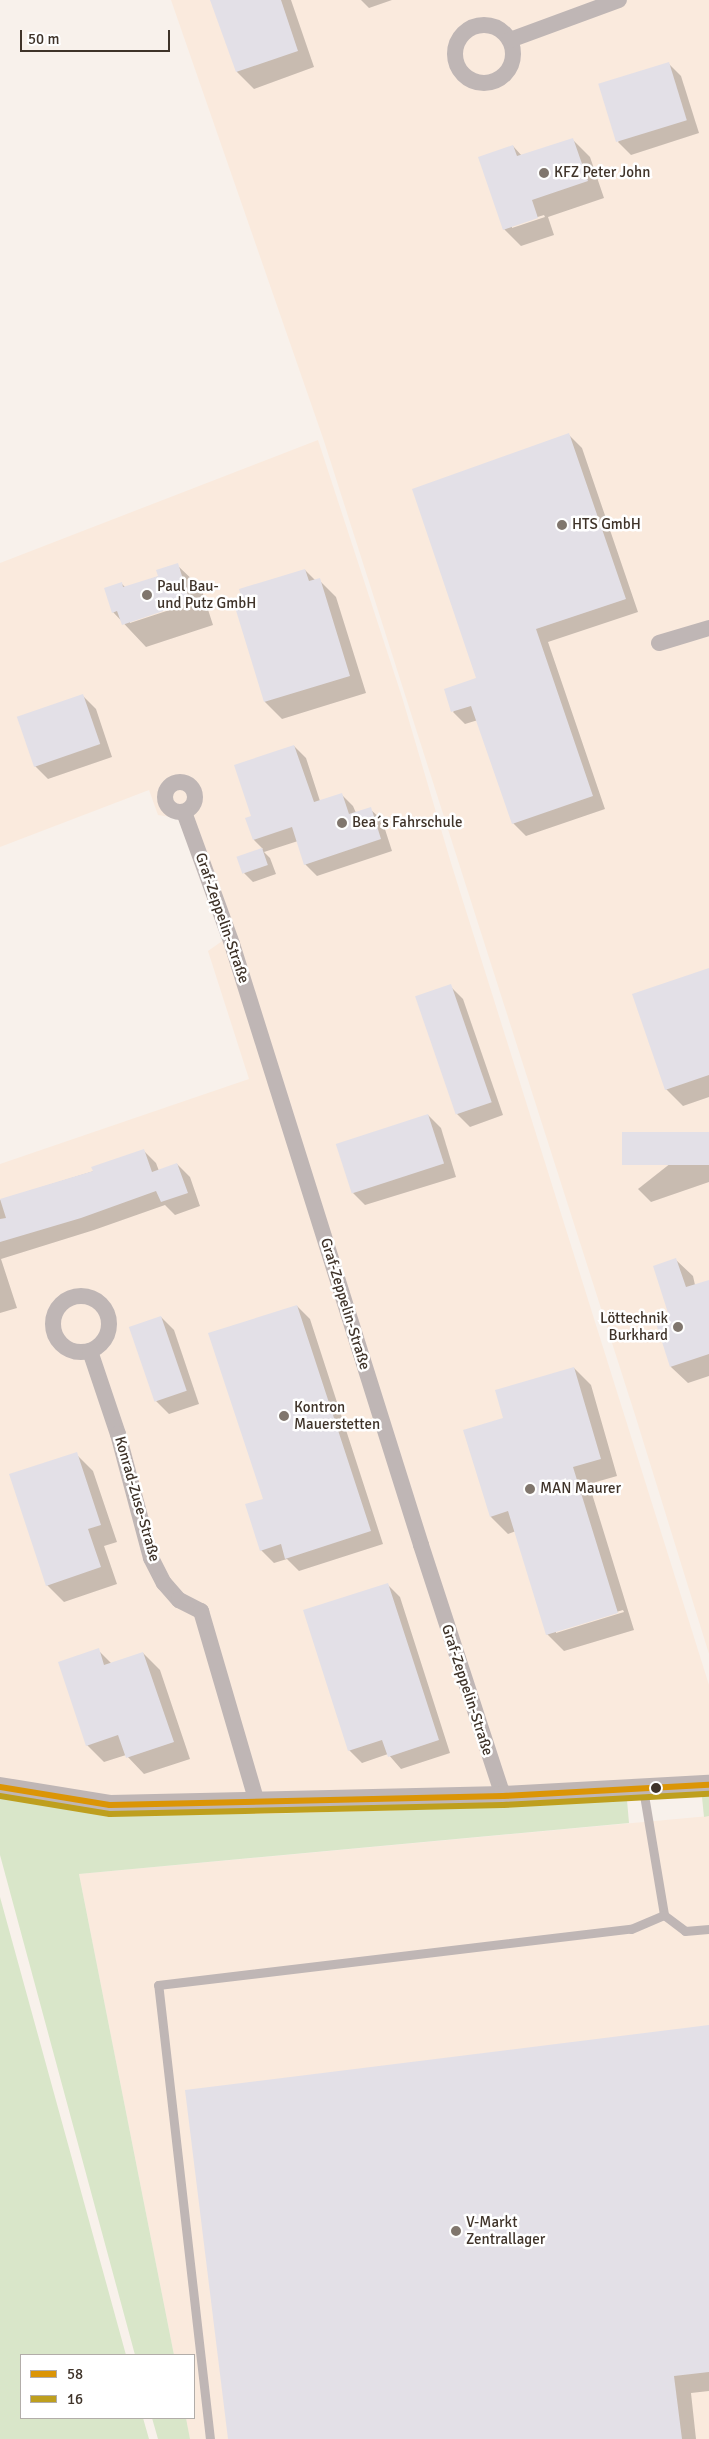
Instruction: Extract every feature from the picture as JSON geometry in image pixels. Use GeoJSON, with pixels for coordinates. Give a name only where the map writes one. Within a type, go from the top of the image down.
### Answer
{"type":"FeatureCollection","features":[{"type":"Feature","properties":{"kind":"street"},"geometry":{"type":"LineString","coordinates":[[510,40],[620,0]]}},
{"type":"Feature","properties":{"kind":"street"},"geometry":{"type":"LineString","coordinates":[[659,643],[709,628]]}},
{"type":"Feature","properties":{"kind":"street","name":"Graf-Zeppelin-Straße"},"geometry":{"type":"LineString","coordinates":[[184,812],[232,944],[426,1563],[503,1796]]}},
{"type":"Feature","properties":{"kind":"street","name":"Konrad-Zuse-Straße"},"geometry":{"type":"LineString","coordinates":[[90,1351],[118,1434],[151,1558],[164,1583],[180,1600],[201,1611],[257,1803]]}},
{"type":"Feature","properties":{"kind":"street"},"geometry":{"type":"LineString","coordinates":[[0,1787],[110,1805],[503,1796],[709,1785]]}},
{"type":"Feature","properties":{"kind":"lane"},"geometry":{"type":"LineString","coordinates":[[643,1789],[664,1915],[685,1931],[709,1929]]}},
{"type":"Feature","properties":{"kind":"lane"},"geometry":{"type":"LineString","coordinates":[[210,2439],[158,1985],[631,1928],[664,1915]]}},
{"type":"Feature","properties":{"kind":"shaded area"},"geometry":{"type":"Polygon","coordinates":[[[171,0],[709,0],[709,1654],[636,1418],[324,441],[171,0]]]}},
{"type":"Feature","properties":{"kind":"shaded area"},"geometry":{"type":"Polygon","coordinates":[[[318,440],[402,697],[451,863],[709,1685],[709,1779],[641,1783],[109,1796],[0,1778],[0,1164],[249,1079],[208,951],[225,939],[184,819],[158,815],[149,790],[0,847],[0,563],[318,440]]]}},
{"type":"Feature","properties":{"kind":"shaded area"},"geometry":{"type":"Polygon","coordinates":[[[709,1816],[709,2439],[190,2439],[186,2419],[195,2419],[195,2354],[174,2354],[79,1874],[709,1816]]]}},
{"type":"Feature","properties":{"kind":"green space"},"geometry":{"type":"Polygon","coordinates":[[[0,1795],[112,1812],[260,1814],[509,1807],[627,1800],[629,1823],[79,1874],[174,2354],[135,2354],[0,1855],[0,1795]]]}},
{"type":"Feature","properties":{"kind":"green space"},"geometry":{"type":"Polygon","coordinates":[[[709,1796],[709,1816],[704,1817],[702,1797],[709,1796]]]}},
{"type":"Feature","properties":{"kind":"green space"},"geometry":{"type":"Polygon","coordinates":[[[0,1897],[126,2354],[20,2354],[20,2419],[143,2419],[149,2439],[0,2439],[0,1897]]]}},
{"type":"Feature","properties":{"kind":"green space"},"geometry":{"type":"Polygon","coordinates":[[[152,2419],[186,2419],[190,2439],[158,2439],[152,2419]]]}},
{"type":"Feature","properties":{"kind":"building"},"geometry":{"type":"Polygon","coordinates":[[[210,0],[281,0],[298,51],[236,72],[210,0]]]}},
{"type":"Feature","properties":{"kind":"building"},"geometry":{"type":"Polygon","coordinates":[[[669,62],[687,120],[616,142],[598,84],[669,62]]]}},
{"type":"Feature","properties":{"kind":"building"},"geometry":{"type":"Polygon","coordinates":[[[573,138],[588,181],[532,200],[538,218],[503,230],[478,157],[513,145],[517,156],[573,138]]]}},
{"type":"Feature","properties":{"kind":"building"},"geometry":{"type":"Polygon","coordinates":[[[569,433],[626,599],[536,629],[593,796],[512,824],[471,706],[451,712],[444,689],[476,678],[412,489],[569,433]]]}},
{"type":"Feature","properties":{"kind":"building","name":"Paul Bau- und Putz GmbH"},"geometry":{"type":"Polygon","coordinates":[[[178,563],[190,602],[122,625],[117,611],[112,613],[104,588],[122,582],[123,587],[158,576],[156,570],[178,563]]]}},
{"type":"Feature","properties":{"kind":"building"},"geometry":{"type":"Polygon","coordinates":[[[305,569],[309,581],[320,578],[350,676],[264,702],[234,604],[243,602],[239,589],[305,569]]]}},
{"type":"Feature","properties":{"kind":"building"},"geometry":{"type":"Polygon","coordinates":[[[83,694],[100,744],[34,767],[17,717],[83,694]]]}},
{"type":"Feature","properties":{"kind":"building"},"geometry":{"type":"Polygon","coordinates":[[[294,745],[314,802],[342,793],[349,814],[371,807],[381,839],[304,865],[292,827],[253,840],[245,818],[251,816],[234,765],[294,745]]]}},
{"type":"Feature","properties":{"kind":"building"},"geometry":{"type":"Polygon","coordinates":[[[262,848],[268,865],[242,874],[236,857],[262,848]]]}},
{"type":"Feature","properties":{"kind":"building"},"geometry":{"type":"Polygon","coordinates":[[[709,968],[709,1075],[665,1090],[632,994],[709,968]]]}},
{"type":"Feature","properties":{"kind":"building"},"geometry":{"type":"Polygon","coordinates":[[[451,984],[492,1102],[456,1115],[415,996],[451,984]]]}},
{"type":"Feature","properties":{"kind":"building"},"geometry":{"type":"Polygon","coordinates":[[[428,1114],[444,1163],[352,1193],[336,1144],[428,1114]]]}},
{"type":"Feature","properties":{"kind":"building"},"geometry":{"type":"Polygon","coordinates":[[[622,1132],[709,1132],[709,1165],[622,1165],[622,1132]]]}},
{"type":"Feature","properties":{"kind":"building"},"geometry":{"type":"Polygon","coordinates":[[[144,1149],[152,1172],[177,1163],[188,1193],[161,1202],[156,1191],[81,1218],[0,1242],[0,1219],[6,1218],[0,1199],[93,1171],[91,1167],[144,1149]]]}},
{"type":"Feature","properties":{"kind":"building"},"geometry":{"type":"Polygon","coordinates":[[[676,1258],[686,1287],[709,1280],[709,1354],[670,1367],[654,1317],[668,1313],[653,1266],[676,1258]]]}},
{"type":"Feature","properties":{"kind":"building","name":"Kontron Mauerstetten"},"geometry":{"type":"Polygon","coordinates":[[[297,1305],[371,1531],[285,1559],[281,1544],[260,1551],[245,1504],[263,1499],[208,1333],[297,1305]]]}},
{"type":"Feature","properties":{"kind":"building"},"geometry":{"type":"Polygon","coordinates":[[[161,1316],[187,1391],[155,1402],[129,1327],[161,1316]]]}},
{"type":"Feature","properties":{"kind":"building","name":"MAN Maurer"},"geometry":{"type":"Polygon","coordinates":[[[574,1367],[601,1459],[573,1467],[618,1613],[546,1635],[508,1511],[490,1517],[463,1430],[503,1418],[495,1390],[574,1367]]]}},
{"type":"Feature","properties":{"kind":"building"},"geometry":{"type":"Polygon","coordinates":[[[77,1452],[101,1525],[88,1529],[101,1567],[46,1586],[9,1474],[77,1452]]]}},
{"type":"Feature","properties":{"kind":"building"},"geometry":{"type":"Polygon","coordinates":[[[388,1583],[439,1740],[388,1757],[382,1740],[348,1751],[303,1610],[388,1583]]]}},
{"type":"Feature","properties":{"kind":"building"},"geometry":{"type":"Polygon","coordinates":[[[99,1648],[104,1665],[143,1652],[174,1742],[126,1758],[118,1735],[86,1746],[58,1662],[99,1648]]]}},
{"type":"Feature","properties":{"kind":"building","name":"V-Markt Zentrallager"},"geometry":{"type":"Polygon","coordinates":[[[709,2025],[709,2372],[674,2376],[682,2439],[228,2439],[185,2090],[709,2025]]]}},
{"type":"Feature","properties":{"kind":"transit line","name":"58"},"geometry":{"type":"LineString","coordinates":[[0,1787],[110,1805],[503,1796],[709,1785]]}},
{"type":"Feature","properties":{"kind":"transit line","name":"16"},"geometry":{"type":"LineString","coordinates":[[0,1796],[110,1814],[503,1805],[709,1794]]}},
{"type":"Feature","properties":{"kind":"place","name":"KFZ Peter John"},"geometry":{"type":"Point","coordinates":[544,173]}},
{"type":"Feature","properties":{"kind":"place","name":"HTS GmbH"},"geometry":{"type":"Point","coordinates":[562,525]}},
{"type":"Feature","properties":{"kind":"place","name":"Paul Bau- und Putz GmbH"},"geometry":{"type":"Point","coordinates":[147,595]}},
{"type":"Feature","properties":{"kind":"place","name":"Bea´s Fahrschule"},"geometry":{"type":"Point","coordinates":[342,823]}},
{"type":"Feature","properties":{"kind":"place","name":"Löttechnik Burkhard"},"geometry":{"type":"Point","coordinates":[678,1327]}},
{"type":"Feature","properties":{"kind":"place","name":"Kontron Mauerstetten"},"geometry":{"type":"Point","coordinates":[284,1416]}},
{"type":"Feature","properties":{"kind":"place","name":"MAN Maurer"},"geometry":{"type":"Point","coordinates":[530,1489]}},
{"type":"Feature","properties":{"kind":"place","name":"V-Markt Zentrallager"},"geometry":{"type":"Point","coordinates":[456,2231]}}]}
